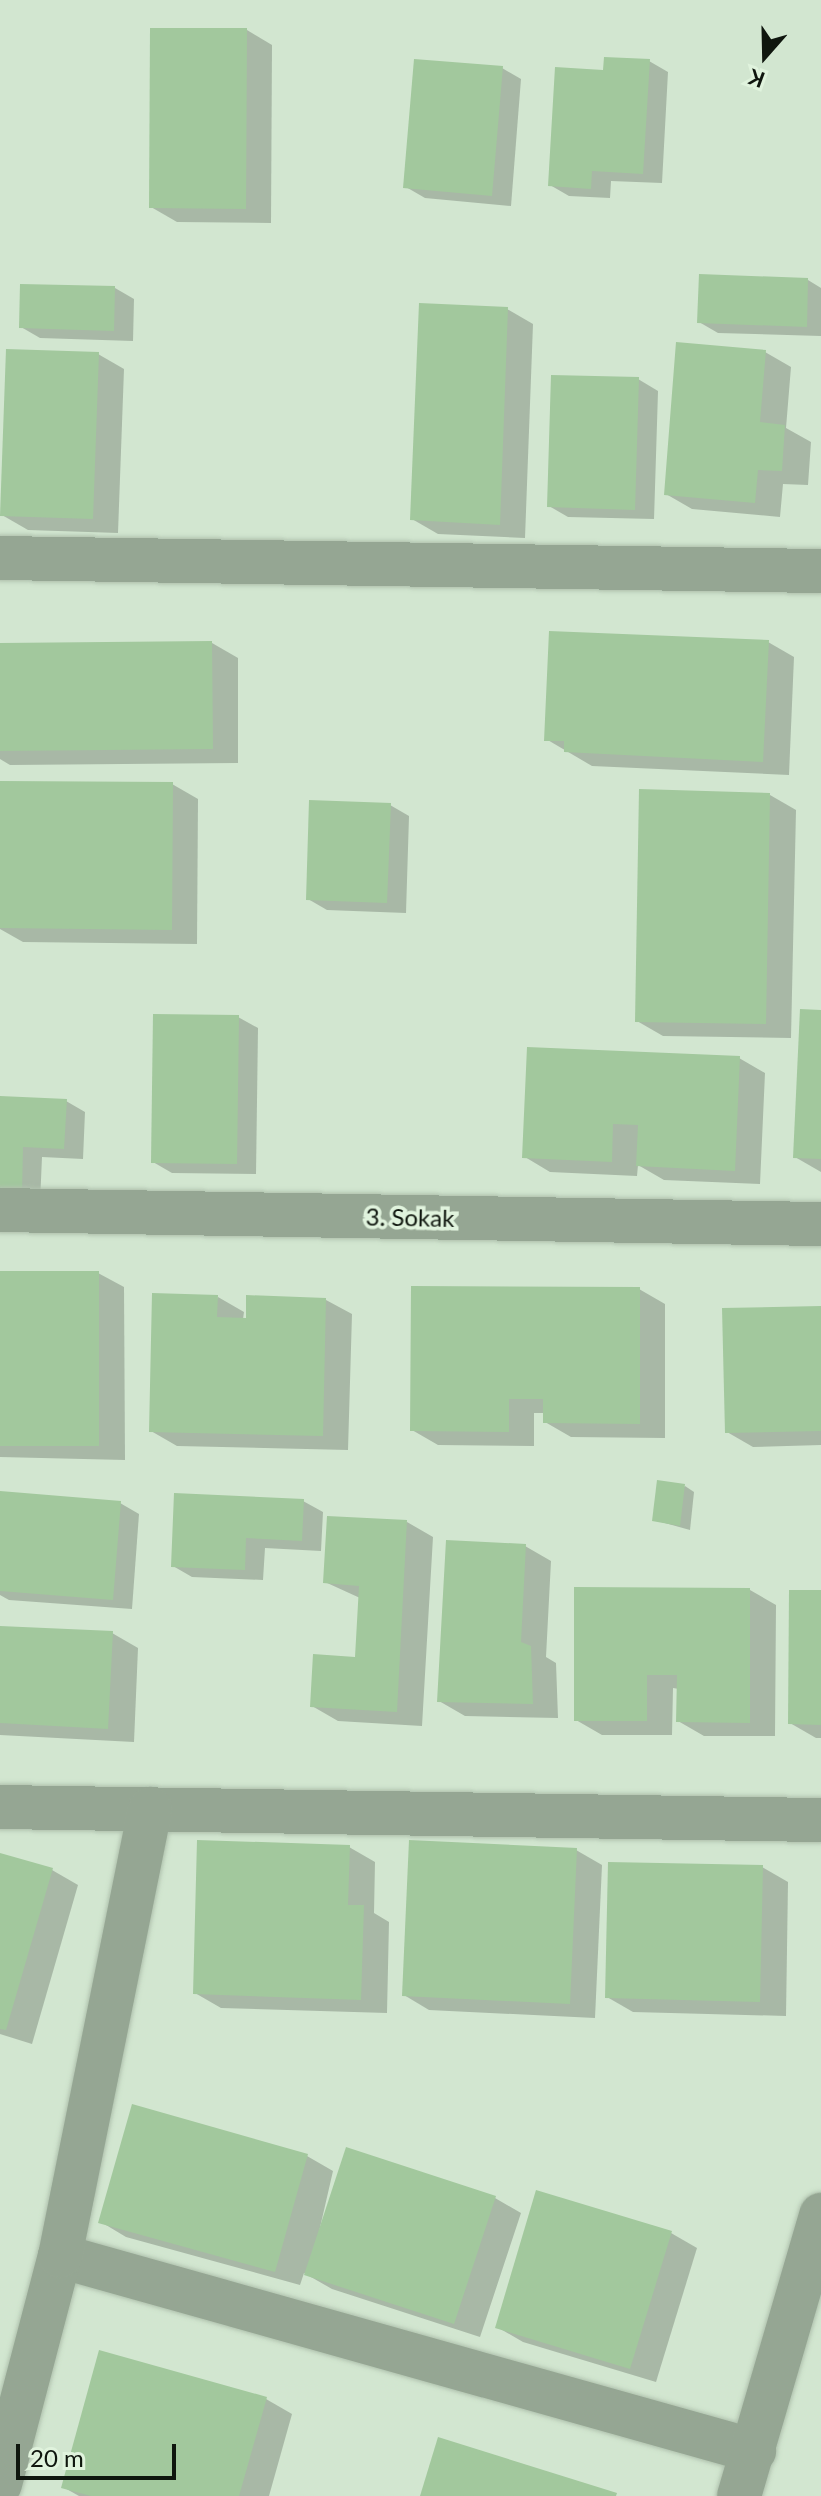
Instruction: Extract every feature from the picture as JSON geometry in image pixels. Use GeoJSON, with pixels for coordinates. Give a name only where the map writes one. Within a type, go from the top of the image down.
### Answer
{"type":"FeatureCollection","features":[{"type":"Feature","properties":{"kind":"street"},"geometry":{"type":"LineString","coordinates":[[0,558],[821,571]]}},
{"type":"Feature","properties":{"kind":"street","name":"3. Sokak"},"geometry":{"type":"LineString","coordinates":[[0,1210],[821,1224]]}},
{"type":"Feature","properties":{"kind":"street"},"geometry":{"type":"LineString","coordinates":[[0,1807],[821,1820]]}},
{"type":"Feature","properties":{"kind":"street"},"geometry":{"type":"LineString","coordinates":[[0,2484],[60,2256],[150,1809]]}},
{"type":"Feature","properties":{"kind":"street"},"geometry":{"type":"LineString","coordinates":[[739,2496],[821,2215]]}},
{"type":"Feature","properties":{"kind":"street"},"geometry":{"type":"LineString","coordinates":[[60,2256],[754,2451]]}},
{"type":"Feature","properties":{"kind":"building"},"geometry":{"type":"Polygon","coordinates":[[[150,28],[247,28],[246,209],[149,208],[150,28]]]}},
{"type":"Feature","properties":{"kind":"building"},"geometry":{"type":"Polygon","coordinates":[[[604,57],[650,59],[643,174],[592,171],[591,189],[548,186],[555,67],[603,70],[604,57]]]}},
{"type":"Feature","properties":{"kind":"building"},"geometry":{"type":"Polygon","coordinates":[[[414,59],[503,66],[492,196],[403,188],[414,59]]]}},
{"type":"Feature","properties":{"kind":"building"},"geometry":{"type":"Polygon","coordinates":[[[699,274],[808,278],[807,327],[697,323],[699,274]]]}},
{"type":"Feature","properties":{"kind":"building"},"geometry":{"type":"Polygon","coordinates":[[[20,284],[115,286],[114,331],[19,328],[20,284]]]}},
{"type":"Feature","properties":{"kind":"building"},"geometry":{"type":"Polygon","coordinates":[[[419,303],[508,307],[500,525],[410,520],[419,303]]]}},
{"type":"Feature","properties":{"kind":"building"},"geometry":{"type":"Polygon","coordinates":[[[676,342],[766,350],[760,422],[785,425],[782,471],[758,470],[755,503],[664,495],[676,342]]]}},
{"type":"Feature","properties":{"kind":"building"},"geometry":{"type":"Polygon","coordinates":[[[6,349],[99,352],[93,519],[0,516],[6,349]]]}},
{"type":"Feature","properties":{"kind":"building"},"geometry":{"type":"Polygon","coordinates":[[[551,375],[639,377],[635,510],[547,507],[551,375]]]}},
{"type":"Feature","properties":{"kind":"building"},"geometry":{"type":"Polygon","coordinates":[[[549,631],[769,640],[763,762],[564,752],[564,741],[544,741],[549,631]]]}},
{"type":"Feature","properties":{"kind":"building"},"geometry":{"type":"Polygon","coordinates":[[[212,641],[213,749],[0,751],[0,643],[212,641]]]}},
{"type":"Feature","properties":{"kind":"building"},"geometry":{"type":"Polygon","coordinates":[[[0,781],[173,782],[172,930],[0,928],[0,781]]]}},
{"type":"Feature","properties":{"kind":"building"},"geometry":{"type":"Polygon","coordinates":[[[639,789],[770,793],[766,1024],[635,1022],[639,789]]]}},
{"type":"Feature","properties":{"kind":"building"},"geometry":{"type":"Polygon","coordinates":[[[309,800],[391,803],[387,903],[306,900],[309,800]]]}},
{"type":"Feature","properties":{"kind":"building"},"geometry":{"type":"Polygon","coordinates":[[[800,1009],[821,1010],[821,1159],[793,1158],[800,1009]]]}},
{"type":"Feature","properties":{"kind":"building"},"geometry":{"type":"Polygon","coordinates":[[[153,1014],[239,1015],[237,1164],[151,1163],[153,1014]]]}},
{"type":"Feature","properties":{"kind":"building"},"geometry":{"type":"Polygon","coordinates":[[[527,1047],[740,1056],[735,1171],[636,1166],[638,1125],[613,1124],[612,1162],[522,1158],[527,1047]]]}},
{"type":"Feature","properties":{"kind":"building"},"geometry":{"type":"Polygon","coordinates":[[[0,1096],[67,1099],[64,1149],[23,1147],[22,1193],[0,1193],[0,1096]]]}},
{"type":"Feature","properties":{"kind":"building"},"geometry":{"type":"Polygon","coordinates":[[[0,1271],[99,1271],[99,1446],[0,1446],[0,1271]]]}},
{"type":"Feature","properties":{"kind":"building"},"geometry":{"type":"Polygon","coordinates":[[[411,1286],[640,1287],[640,1424],[543,1423],[543,1399],[509,1399],[509,1432],[410,1431],[411,1286]]]}},
{"type":"Feature","properties":{"kind":"building"},"geometry":{"type":"Polygon","coordinates":[[[152,1293],[218,1295],[217,1317],[246,1318],[246,1295],[326,1298],[323,1436],[149,1432],[152,1293]]]}},
{"type":"Feature","properties":{"kind":"building"},"geometry":{"type":"Polygon","coordinates":[[[821,1306],[821,1431],[725,1433],[722,1308],[821,1306]]]}},
{"type":"Feature","properties":{"kind":"building"},"geometry":{"type":"Polygon","coordinates":[[[657,1480],[685,1484],[680,1526],[652,1521],[657,1480]]]}},
{"type":"Feature","properties":{"kind":"building"},"geometry":{"type":"Polygon","coordinates":[[[0,1491],[121,1501],[113,1600],[0,1591],[0,1491]]]}},
{"type":"Feature","properties":{"kind":"building"},"geometry":{"type":"Polygon","coordinates":[[[174,1493],[304,1499],[302,1541],[246,1538],[245,1570],[171,1567],[174,1493]]]}},
{"type":"Feature","properties":{"kind":"building"},"geometry":{"type":"Polygon","coordinates":[[[327,1516],[407,1520],[397,1712],[310,1707],[313,1654],[355,1657],[359,1586],[323,1583],[327,1516]]]}},
{"type":"Feature","properties":{"kind":"building"},"geometry":{"type":"Polygon","coordinates":[[[446,1540],[526,1544],[521,1642],[531,1646],[533,1704],[437,1702],[446,1540]]]}},
{"type":"Feature","properties":{"kind":"building"},"geometry":{"type":"Polygon","coordinates":[[[574,1587],[750,1588],[750,1723],[676,1722],[677,1675],[647,1675],[647,1721],[574,1721],[574,1587]]]}},
{"type":"Feature","properties":{"kind":"building"},"geometry":{"type":"Polygon","coordinates":[[[789,1590],[821,1590],[821,1725],[788,1724],[789,1590]]]}},
{"type":"Feature","properties":{"kind":"building"},"geometry":{"type":"Polygon","coordinates":[[[0,1626],[113,1631],[108,1729],[0,1723],[0,1626]]]}},
{"type":"Feature","properties":{"kind":"building"},"geometry":{"type":"Polygon","coordinates":[[[197,1840],[350,1845],[348,1905],[364,1905],[361,2000],[193,1994],[197,1840]]]}},
{"type":"Feature","properties":{"kind":"building"},"geometry":{"type":"Polygon","coordinates":[[[409,1840],[577,1848],[570,2004],[402,1996],[409,1840]]]}},
{"type":"Feature","properties":{"kind":"building"},"geometry":{"type":"Polygon","coordinates":[[[0,1853],[53,1868],[6,2030],[0,2029],[0,1853]]]}},
{"type":"Feature","properties":{"kind":"building"},"geometry":{"type":"Polygon","coordinates":[[[608,1862],[763,1865],[760,2002],[605,1998],[608,1862]]]}},
{"type":"Feature","properties":{"kind":"building"},"geometry":{"type":"Polygon","coordinates":[[[132,2104],[308,2154],[275,2272],[98,2223],[132,2104]]]}},
{"type":"Feature","properties":{"kind":"building"},"geometry":{"type":"Polygon","coordinates":[[[346,2147],[496,2196],[454,2324],[304,2275],[346,2147]]]}},
{"type":"Feature","properties":{"kind":"building"},"geometry":{"type":"Polygon","coordinates":[[[536,2190],[672,2231],[630,2369],[495,2328],[536,2190]]]}},
{"type":"Feature","properties":{"kind":"building"},"geometry":{"type":"Polygon","coordinates":[[[99,2350],[267,2397],[239,2496],[91,2496],[61,2488],[99,2350]]]}},
{"type":"Feature","properties":{"kind":"building"},"geometry":{"type":"Polygon","coordinates":[[[438,2437],[617,2493],[616,2496],[420,2496],[438,2437]]]}}]}
